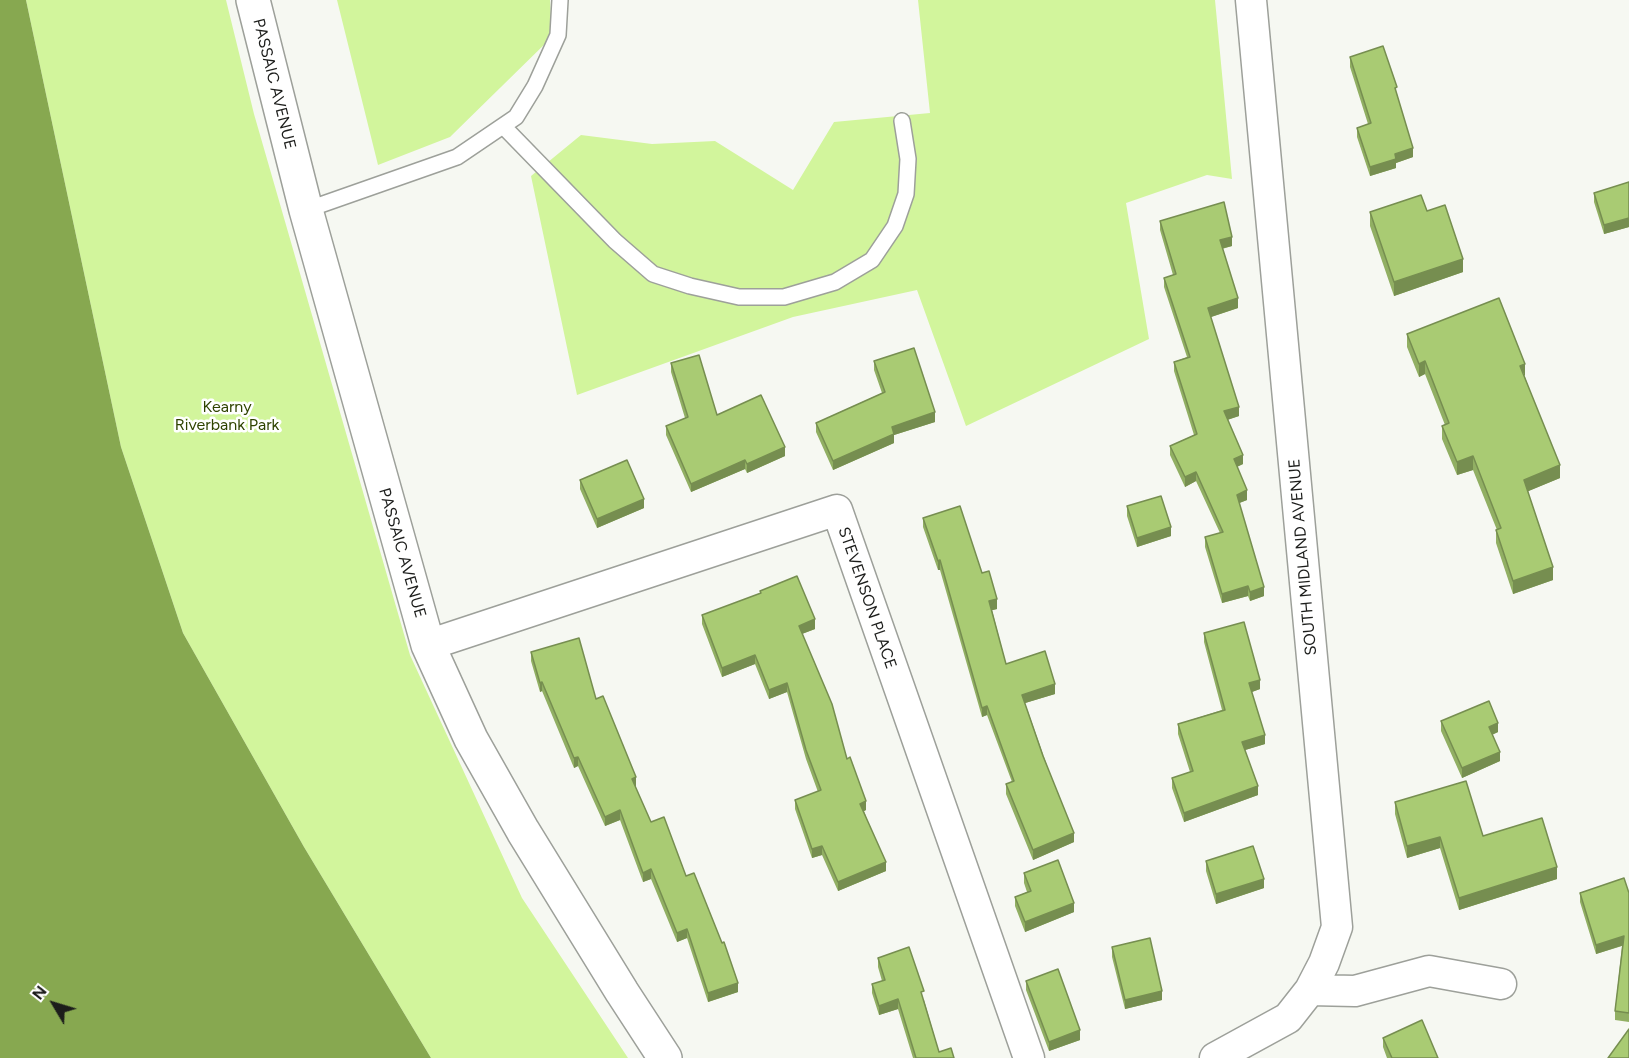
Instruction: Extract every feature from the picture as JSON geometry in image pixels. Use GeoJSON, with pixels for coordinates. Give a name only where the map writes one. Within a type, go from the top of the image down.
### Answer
{"type":"FeatureCollection","features":[{"type":"Feature","properties":{"kind":"main road","name":"PASSAIC AVENUE"},"geometry":{"type":"LineString","coordinates":[[253,0],[306,210],[428,645],[471,739],[523,831],[665,1058]]}},
{"type":"Feature","properties":{"kind":"street","name":"SOUTH MIDLAND AVENUE"},"geometry":{"type":"LineString","coordinates":[[1215,1058],[1288,1018],[1310,990],[1324,963],[1337,927],[1251,0]]}},
{"type":"Feature","properties":{"kind":"street","name":"STEVENSON PLACE"},"geometry":{"type":"LineString","coordinates":[[428,645],[837,510],[1029,1058]]}},
{"type":"Feature","properties":{"kind":"street"},"geometry":{"type":"LineString","coordinates":[[1310,990],[1355,991],[1429,971],[1501,984]]}},
{"type":"Feature","properties":{"kind":"lane"},"geometry":{"type":"LineString","coordinates":[[306,210],[457,157],[516,117],[535,86],[558,35],[560,0]]}},
{"type":"Feature","properties":{"kind":"lane"},"geometry":{"type":"LineString","coordinates":[[503,126],[615,241],[653,274],[690,286],[739,297],[784,297],[835,282],[872,260],[895,226],[906,194],[908,159],[902,121]]}},
{"type":"Feature","properties":{"kind":"green space","name":"Kearny Riverbank Park"},"geometry":{"type":"Polygon","coordinates":[[[26,0],[226,0],[254,114],[410,655],[522,898],[628,1058],[431,1058],[304,847],[183,633],[121,447],[26,0]]]}},
{"type":"Feature","properties":{"kind":"green space"},"geometry":{"type":"Polygon","coordinates":[[[337,0],[550,0],[552,37],[450,137],[378,165],[337,0]]]}},
{"type":"Feature","properties":{"kind":"green space"},"geometry":{"type":"Polygon","coordinates":[[[918,0],[1215,0],[1232,179],[1207,175],[1126,203],[1149,339],[966,426],[917,290],[793,317],[577,395],[531,176],[581,135],[652,144],[715,141],[793,190],[834,122],[930,113],[918,0]]]}},
{"type":"Feature","properties":{"kind":"shaded area"},"geometry":{"type":"Polygon","coordinates":[[[0,0],[26,0],[121,447],[183,633],[304,847],[431,1058],[0,1058],[0,0]]]}},
{"type":"Feature","properties":{"kind":"building"},"geometry":{"type":"Polygon","coordinates":[[[1383,46],[1397,87],[1395,88],[1413,148],[1395,154],[1396,159],[1370,167],[1357,128],[1371,123],[1350,57],[1383,46]]]}},
{"type":"Feature","properties":{"kind":"building"},"geometry":{"type":"Polygon","coordinates":[[[1629,182],[1629,218],[1604,225],[1594,193],[1629,182]]]}},
{"type":"Feature","properties":{"kind":"building"},"geometry":{"type":"Polygon","coordinates":[[[1421,195],[1427,211],[1445,205],[1463,259],[1394,282],[1370,212],[1421,195]]]}},
{"type":"Feature","properties":{"kind":"building"},"geometry":{"type":"Polygon","coordinates":[[[1224,202],[1232,237],[1220,240],[1238,298],[1208,308],[1239,407],[1224,411],[1243,455],[1234,459],[1247,490],[1237,495],[1264,587],[1250,592],[1248,586],[1222,594],[1205,537],[1223,532],[1196,472],[1185,477],[1170,446],[1197,434],[1174,362],[1190,357],[1164,278],[1176,274],[1160,221],[1224,202]]]}},
{"type":"Feature","properties":{"kind":"building"},"geometry":{"type":"Polygon","coordinates":[[[1499,298],[1525,364],[1520,366],[1560,465],[1524,480],[1553,567],[1513,581],[1496,530],[1501,528],[1473,456],[1457,462],[1442,426],[1449,423],[1425,361],[1419,364],[1407,334],[1499,298]]]}},
{"type":"Feature","properties":{"kind":"building"},"geometry":{"type":"Polygon","coordinates":[[[914,348],[935,412],[892,427],[894,434],[833,461],[816,423],[885,392],[874,361],[914,348]]]}},
{"type":"Feature","properties":{"kind":"building"},"geometry":{"type":"Polygon","coordinates":[[[699,355],[717,415],[761,395],[785,447],[747,464],[745,460],[691,484],[666,426],[688,417],[671,363],[699,355]]]}},
{"type":"Feature","properties":{"kind":"building"},"geometry":{"type":"Polygon","coordinates":[[[627,460],[644,499],[597,519],[580,480],[627,460]]]}},
{"type":"Feature","properties":{"kind":"building"},"geometry":{"type":"Polygon","coordinates":[[[1161,496],[1171,527],[1137,538],[1127,506],[1161,496]]]}},
{"type":"Feature","properties":{"kind":"building"},"geometry":{"type":"Polygon","coordinates":[[[960,506],[982,573],[989,571],[997,599],[989,601],[1006,664],[1045,651],[1055,684],[1022,695],[1043,756],[1074,833],[1033,850],[1006,784],[1014,781],[987,706],[982,708],[940,560],[938,561],[923,518],[960,506]]]}},
{"type":"Feature","properties":{"kind":"building"},"geometry":{"type":"Polygon","coordinates":[[[797,576],[815,619],[799,626],[832,704],[847,759],[850,757],[866,801],[860,804],[886,862],[838,882],[822,846],[812,849],[795,800],[821,790],[806,750],[787,683],[769,690],[755,655],[722,668],[702,615],[761,593],[760,591],[797,576]]]}},
{"type":"Feature","properties":{"kind":"building"},"geometry":{"type":"Polygon","coordinates":[[[1244,622],[1260,680],[1249,683],[1265,735],[1242,742],[1258,786],[1184,813],[1172,778],[1193,771],[1178,724],[1225,710],[1204,633],[1244,622]]]}},
{"type":"Feature","properties":{"kind":"building"},"geometry":{"type":"Polygon","coordinates":[[[579,638],[596,699],[603,696],[636,777],[632,779],[651,822],[664,817],[686,876],[694,873],[722,943],[724,942],[738,983],[708,993],[687,929],[677,933],[651,869],[643,873],[620,810],[605,817],[578,757],[574,758],[542,682],[540,683],[531,652],[579,638]]]}},
{"type":"Feature","properties":{"kind":"building"},"geometry":{"type":"Polygon","coordinates":[[[1489,701],[1498,723],[1489,727],[1500,752],[1462,768],[1441,721],[1489,701]]]}},
{"type":"Feature","properties":{"kind":"building"},"geometry":{"type":"Polygon","coordinates":[[[1466,781],[1483,836],[1542,818],[1557,867],[1459,898],[1440,837],[1407,846],[1395,802],[1466,781]]]}},
{"type":"Feature","properties":{"kind":"building"},"geometry":{"type":"Polygon","coordinates":[[[1253,846],[1264,879],[1216,894],[1206,861],[1253,846]]]}},
{"type":"Feature","properties":{"kind":"building"},"geometry":{"type":"Polygon","coordinates":[[[1058,860],[1074,903],[1025,922],[1015,897],[1031,891],[1024,873],[1058,860]]]}},
{"type":"Feature","properties":{"kind":"building"},"geometry":{"type":"Polygon","coordinates":[[[1624,878],[1629,893],[1629,1013],[1615,1011],[1624,936],[1596,945],[1580,893],[1624,878]]]}},
{"type":"Feature","properties":{"kind":"building"},"geometry":{"type":"Polygon","coordinates":[[[1150,938],[1162,991],[1125,1000],[1112,947],[1150,938]]]}},
{"type":"Feature","properties":{"kind":"building"},"geometry":{"type":"Polygon","coordinates":[[[909,947],[924,991],[921,992],[939,1052],[951,1048],[954,1058],[916,1058],[898,999],[879,1006],[872,984],[885,980],[878,958],[909,947]]]}},
{"type":"Feature","properties":{"kind":"building"},"geometry":{"type":"Polygon","coordinates":[[[1058,969],[1080,1030],[1049,1042],[1026,981],[1058,969]]]}},
{"type":"Feature","properties":{"kind":"building"},"geometry":{"type":"Polygon","coordinates":[[[1422,1020],[1438,1058],[1392,1058],[1383,1038],[1422,1020]]]}},
{"type":"Feature","properties":{"kind":"building"},"geometry":{"type":"Polygon","coordinates":[[[1629,1029],[1629,1058],[1608,1058],[1629,1029]]]}}]}
